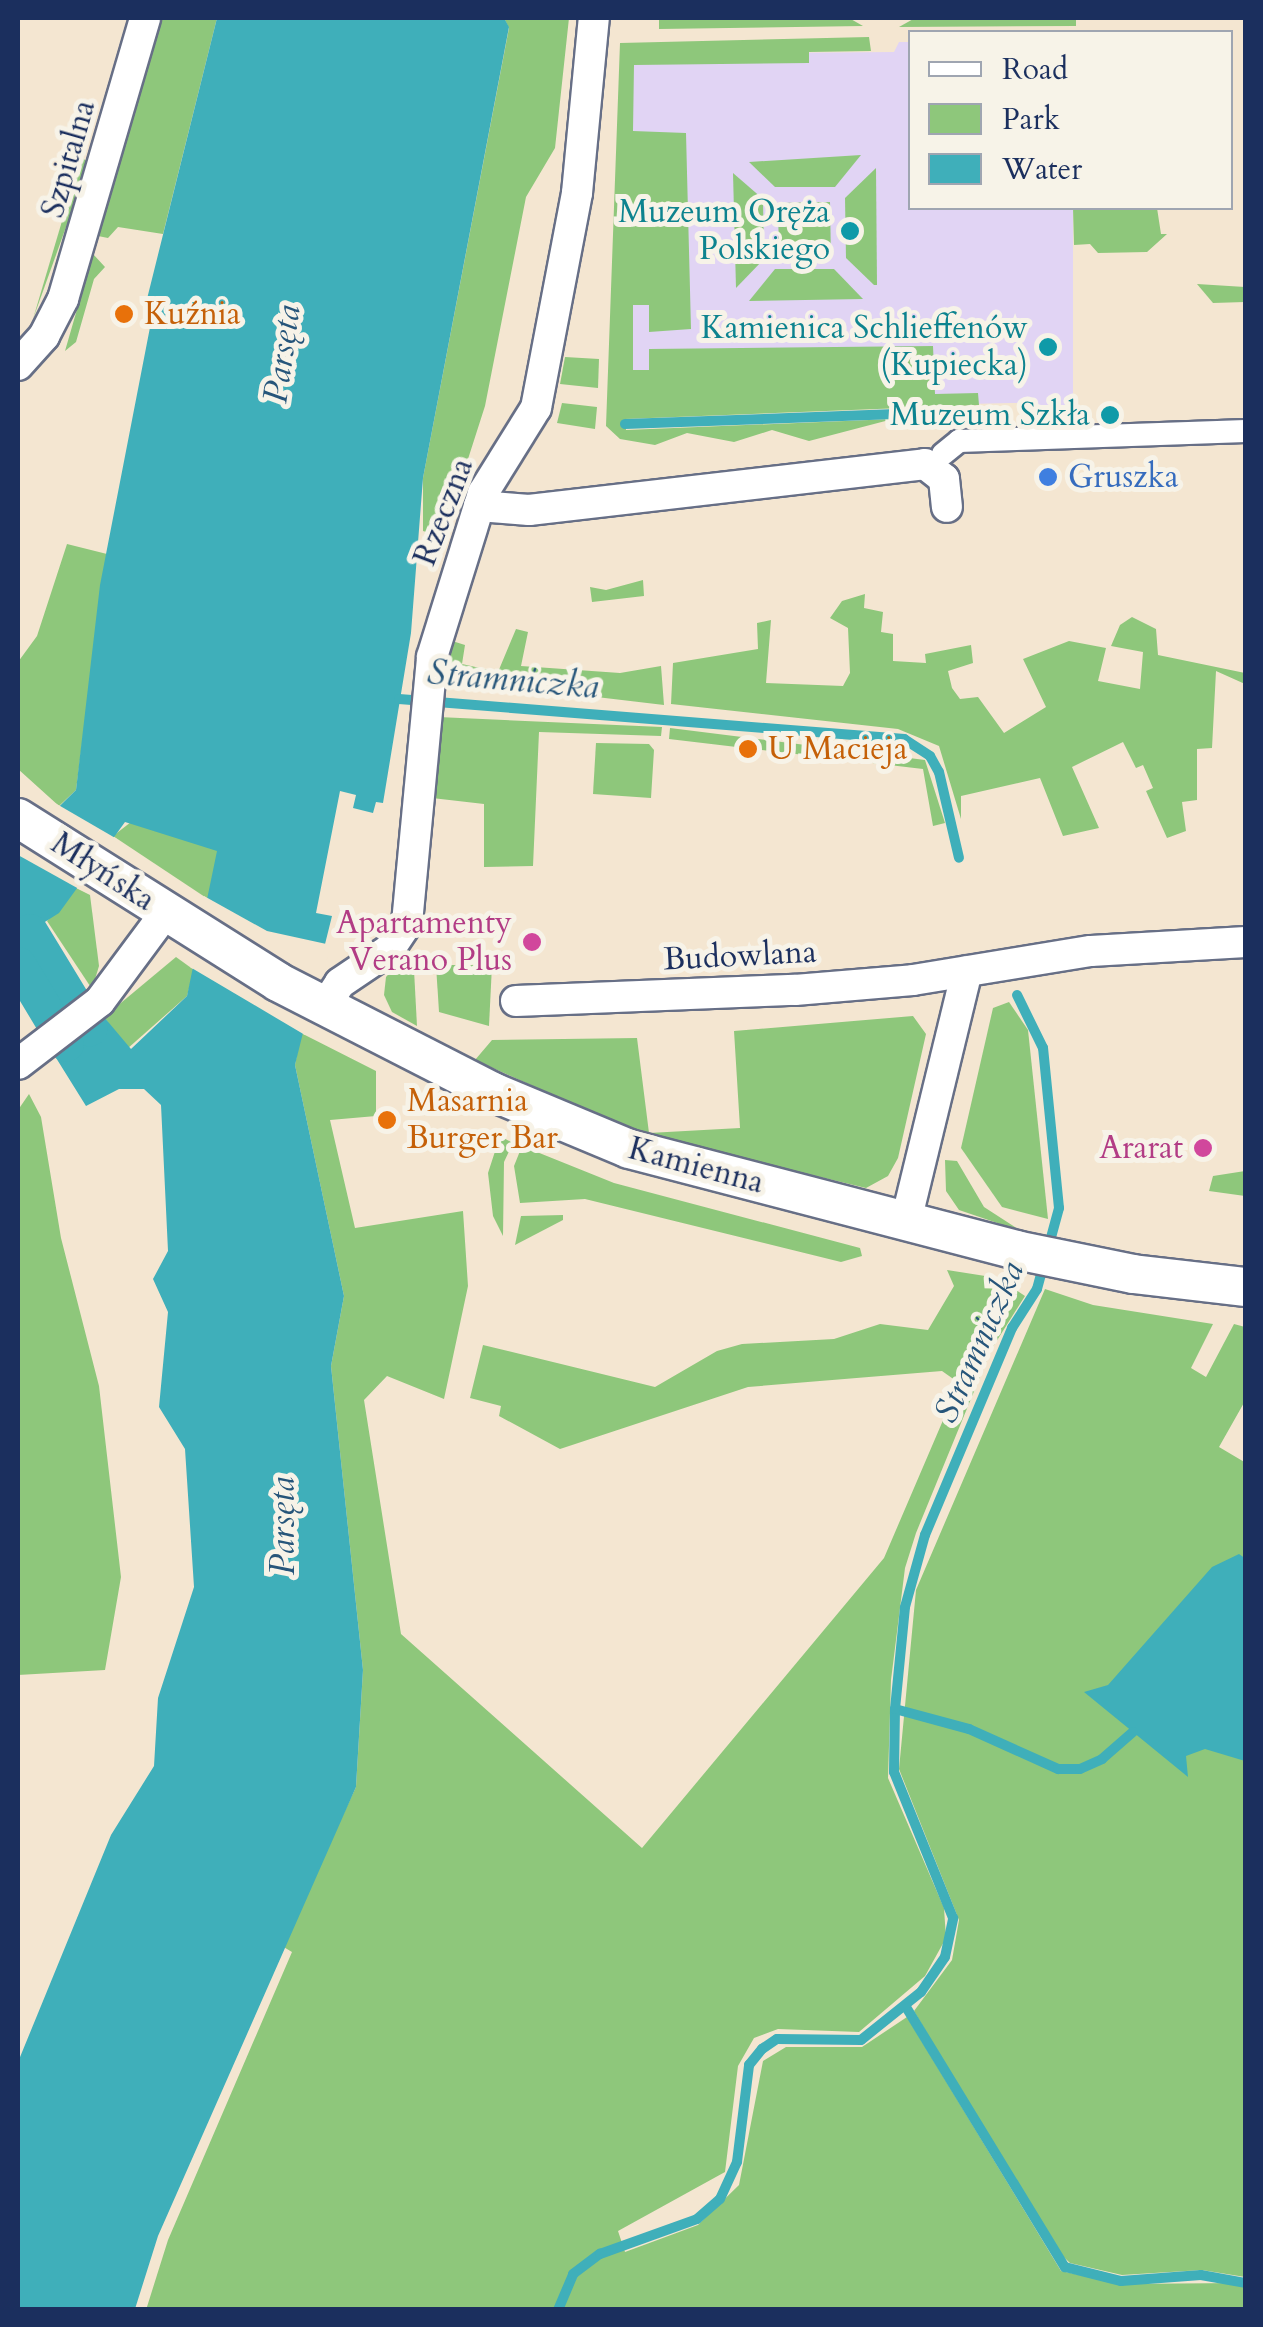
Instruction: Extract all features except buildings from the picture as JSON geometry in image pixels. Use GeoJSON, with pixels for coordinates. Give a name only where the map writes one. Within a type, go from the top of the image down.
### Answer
{"type":"FeatureCollection","features":[{"type":"Feature","properties":{"kind":"street","name":"Szpitalna"},"geometry":{"type":"LineString","coordinates":[[18,365],[44,336],[63,299],[145,18]]}},
{"type":"Feature","properties":{"kind":"street","name":"Rzeczna"},"geometry":{"type":"LineString","coordinates":[[323,1005],[340,983],[390,950],[406,923],[416,870],[414,800],[430,672],[478,506],[540,395],[577,193],[594,18]]}},
{"type":"Feature","properties":{"kind":"street"},"geometry":{"type":"LineString","coordinates":[[478,506],[528,510],[934,459],[960,441],[1246,431]]}},
{"type":"Feature","properties":{"kind":"street"},"geometry":{"type":"LineString","coordinates":[[934,459],[944,480],[947,507]]}},
{"type":"Feature","properties":{"kind":"street","name":"Młyńska"},"geometry":{"type":"LineString","coordinates":[[23,821],[177,920]]}},
{"type":"Feature","properties":{"kind":"street"},"geometry":{"type":"LineString","coordinates":[[18,1064],[43,1041],[100,1001],[177,920]]}},
{"type":"Feature","properties":{"kind":"street","name":"Kamienna"},"geometry":{"type":"LineString","coordinates":[[177,920],[323,1005],[493,1092],[629,1150],[1088,1266],[1246,1287]]}},
{"type":"Feature","properties":{"kind":"street","name":"Budowlana"},"geometry":{"type":"LineString","coordinates":[[516,1001],[796,990],[968,972],[1091,952],[1246,942]]}},
{"type":"Feature","properties":{"kind":"street"},"geometry":{"type":"LineString","coordinates":[[906,1221],[968,972]]}},
{"type":"Feature","properties":{"kind":"shaded area","name":"Muzeum Oręża Polskiego"},"geometry":{"type":"Polygon","coordinates":[[[899,42],[908,42],[908,210],[1073,210],[1073,416],[1025,419],[1024,403],[628,412],[624,54],[894,52],[899,42]]]}},
{"type":"Feature","properties":{"kind":"green space"},"geometry":{"type":"Polygon","coordinates":[[[162,18],[217,18],[163,234],[118,227],[108,238],[98,236],[162,18]]]}},
{"type":"Feature","properties":{"kind":"green space"},"geometry":{"type":"Polygon","coordinates":[[[504,18],[569,18],[555,148],[526,197],[485,406],[443,537],[423,531],[423,478],[509,28],[504,18]]]}},
{"type":"Feature","properties":{"kind":"green space"},"geometry":{"type":"Polygon","coordinates":[[[849,18],[863,26],[659,29],[659,20],[849,18]]]}},
{"type":"Feature","properties":{"kind":"green space"},"geometry":{"type":"Polygon","coordinates":[[[915,18],[1076,18],[1076,26],[899,27],[915,18]]]}},
{"type":"Feature","properties":{"kind":"green space"},"geometry":{"type":"Polygon","coordinates":[[[869,37],[871,51],[809,52],[809,63],[634,65],[633,131],[686,133],[691,329],[649,332],[649,305],[633,305],[633,370],[649,370],[649,349],[933,346],[935,394],[978,393],[979,405],[625,419],[626,430],[893,419],[809,441],[772,430],[734,442],[687,433],[655,445],[620,439],[606,426],[620,43],[869,37]]]}},
{"type":"Feature","properties":{"kind":"green space"},"geometry":{"type":"Polygon","coordinates":[[[861,155],[835,187],[775,187],[749,162],[861,155]]]}},
{"type":"Feature","properties":{"kind":"green space"},"geometry":{"type":"Polygon","coordinates":[[[81,157],[89,163],[33,319],[81,157]]]}},
{"type":"Feature","properties":{"kind":"green space"},"geometry":{"type":"Polygon","coordinates":[[[876,168],[874,285],[846,258],[845,198],[876,168]]]}},
{"type":"Feature","properties":{"kind":"green space"},"geometry":{"type":"Polygon","coordinates":[[[733,173],[763,199],[764,259],[736,288],[733,173]]]}},
{"type":"Feature","properties":{"kind":"green space"},"geometry":{"type":"Polygon","coordinates":[[[830,202],[831,254],[779,255],[778,203],[830,202]]]}},
{"type":"Feature","properties":{"kind":"green space"},"geometry":{"type":"Polygon","coordinates":[[[1073,210],[1157,210],[1161,234],[1167,234],[1147,252],[1098,253],[1090,244],[1074,245],[1073,210]]]}},
{"type":"Feature","properties":{"kind":"green space"},"geometry":{"type":"Polygon","coordinates":[[[93,254],[105,267],[94,279],[76,342],[65,351],[93,254]]]}},
{"type":"Feature","properties":{"kind":"green space"},"geometry":{"type":"Polygon","coordinates":[[[775,269],[834,269],[863,299],[749,301],[775,269]]]}},
{"type":"Feature","properties":{"kind":"green space"},"geometry":{"type":"Polygon","coordinates":[[[1197,284],[1245,287],[1245,302],[1213,303],[1197,284]]]}},
{"type":"Feature","properties":{"kind":"green space"},"geometry":{"type":"Polygon","coordinates":[[[565,357],[599,359],[598,388],[560,384],[565,357]]]}},
{"type":"Feature","properties":{"kind":"green space"},"geometry":{"type":"Polygon","coordinates":[[[562,403],[597,407],[595,429],[557,423],[562,403]]]}},
{"type":"Feature","properties":{"kind":"green space"},"geometry":{"type":"Polygon","coordinates":[[[67,544],[107,554],[76,790],[59,806],[18,769],[18,662],[37,636],[67,544]]]}},
{"type":"Feature","properties":{"kind":"green space"},"geometry":{"type":"Polygon","coordinates":[[[643,580],[644,596],[592,602],[590,587],[606,590],[643,580]]]}},
{"type":"Feature","properties":{"kind":"green space"},"geometry":{"type":"Polygon","coordinates":[[[865,594],[864,608],[883,612],[881,632],[893,634],[893,661],[926,663],[925,654],[971,645],[973,663],[948,671],[952,688],[960,699],[978,697],[1004,733],[1046,707],[1023,659],[1069,641],[1106,648],[1098,681],[1140,689],[1143,652],[1111,646],[1120,625],[1132,617],[1156,629],[1158,655],[1245,673],[1245,684],[1216,671],[1212,748],[1197,749],[1197,800],[1182,802],[1186,831],[1167,838],[1146,791],[1153,788],[1143,765],[1136,768],[1123,742],[1072,767],[1099,828],[1063,836],[1040,778],[961,796],[961,819],[939,746],[898,729],[671,704],[673,663],[758,649],[757,623],[771,620],[766,683],[843,686],[850,673],[848,628],[830,618],[842,601],[865,594]]]}},
{"type":"Feature","properties":{"kind":"green space"},"geometry":{"type":"Polygon","coordinates":[[[516,629],[528,632],[521,666],[620,673],[661,666],[664,705],[444,679],[449,640],[465,645],[462,664],[498,672],[516,629]]]}},
{"type":"Feature","properties":{"kind":"green space"},"geometry":{"type":"Polygon","coordinates":[[[438,717],[662,727],[661,736],[539,732],[533,866],[484,867],[484,804],[432,798],[438,717]]]}},
{"type":"Feature","properties":{"kind":"green space"},"geometry":{"type":"Polygon","coordinates":[[[670,728],[925,760],[945,823],[933,826],[923,769],[669,739],[670,728]]]}},
{"type":"Feature","properties":{"kind":"green space"},"geometry":{"type":"Polygon","coordinates":[[[596,743],[649,744],[654,750],[651,798],[593,794],[596,743]]]}},
{"type":"Feature","properties":{"kind":"green space"},"geometry":{"type":"Polygon","coordinates":[[[131,822],[218,850],[208,899],[113,836],[131,822]]]}},
{"type":"Feature","properties":{"kind":"green space"},"geometry":{"type":"Polygon","coordinates":[[[76,888],[90,895],[99,966],[92,989],[47,921],[76,888]]]}},
{"type":"Feature","properties":{"kind":"green space"},"geometry":{"type":"Polygon","coordinates":[[[176,957],[194,970],[187,996],[127,1049],[104,1017],[176,957]]]}},
{"type":"Feature","properties":{"kind":"green space"},"geometry":{"type":"Polygon","coordinates":[[[403,958],[414,970],[417,1026],[392,1012],[384,995],[386,977],[403,958]]]}},
{"type":"Feature","properties":{"kind":"green space"},"geometry":{"type":"Polygon","coordinates":[[[436,965],[492,965],[489,1026],[439,1012],[436,965]]]}},
{"type":"Feature","properties":{"kind":"green space"},"geometry":{"type":"Polygon","coordinates":[[[1009,1002],[1028,1030],[1048,1219],[1002,1207],[961,1148],[993,1008],[1009,1002]]]}},
{"type":"Feature","properties":{"kind":"green space"},"geometry":{"type":"Polygon","coordinates":[[[913,1016],[926,1034],[898,1158],[888,1176],[866,1188],[637,1133],[475,1060],[492,1040],[637,1038],[649,1133],[740,1128],[734,1031],[913,1016]]]}},
{"type":"Feature","properties":{"kind":"green space"},"geometry":{"type":"Polygon","coordinates":[[[301,1033],[376,1071],[376,1116],[330,1120],[355,1228],[463,1211],[468,1286],[444,1399],[387,1376],[364,1400],[401,1634],[642,1848],[884,1558],[959,1383],[942,1371],[748,1387],[560,1449],[499,1416],[501,1406],[470,1398],[483,1345],[655,1387],[717,1351],[742,1344],[834,1339],[880,1324],[928,1330],[954,1286],[947,1270],[998,1278],[1025,1296],[991,1350],[916,1533],[905,1568],[891,1680],[888,1778],[944,1908],[946,1938],[925,1976],[859,2032],[778,2029],[754,2038],[738,2066],[725,2172],[618,2231],[625,2252],[698,2225],[739,2185],[763,2061],[786,2047],[862,2047],[907,2017],[1061,2271],[1121,2284],[1238,2283],[1245,2287],[1245,2309],[146,2310],[168,2240],[292,1952],[282,1946],[356,1787],[363,1670],[331,1366],[344,1296],[295,1065],[301,1033]]]}},
{"type":"Feature","properties":{"kind":"green space"},"geometry":{"type":"Polygon","coordinates":[[[29,1094],[41,1117],[61,1238],[99,1386],[121,1577],[105,1670],[18,1675],[18,1110],[29,1094]]]}},
{"type":"Feature","properties":{"kind":"green space"},"geometry":{"type":"Polygon","coordinates":[[[500,1136],[513,1143],[504,1162],[503,1236],[493,1216],[488,1173],[500,1136]]]}},
{"type":"Feature","properties":{"kind":"green space"},"geometry":{"type":"Polygon","coordinates":[[[522,1146],[614,1183],[860,1248],[862,1256],[841,1262],[585,1199],[520,1203],[514,1166],[522,1146]]]}},
{"type":"Feature","properties":{"kind":"green space"},"geometry":{"type":"Polygon","coordinates":[[[945,1160],[957,1161],[984,1207],[1021,1231],[959,1210],[946,1191],[945,1160]]]}},
{"type":"Feature","properties":{"kind":"green space"},"geometry":{"type":"Polygon","coordinates":[[[1245,1171],[1245,1196],[1209,1191],[1213,1176],[1245,1171]]]}},
{"type":"Feature","properties":{"kind":"green space"},"geometry":{"type":"Polygon","coordinates":[[[563,1215],[563,1220],[515,1245],[521,1216],[563,1215]]]}},
{"type":"Feature","properties":{"kind":"green space"},"geometry":{"type":"Polygon","coordinates":[[[1045,1289],[1093,1305],[1213,1324],[1191,1368],[1206,1377],[1234,1324],[1245,1327],[1245,1401],[1219,1447],[1246,1463],[1245,2277],[1202,2270],[1122,2275],[1070,2263],[1052,2246],[914,2011],[952,1960],[959,1920],[899,1769],[916,1590],[1045,1289]]]}},
{"type":"Feature","properties":{"kind":"water","name":"Parsęta"},"geometry":{"type":"Polygon","coordinates":[[[217,18],[504,18],[509,27],[423,478],[411,633],[383,803],[376,802],[373,813],[353,808],[356,795],[340,791],[316,913],[332,916],[295,1065],[344,1296],[331,1366],[363,1670],[356,1787],[158,2236],[135,2309],[18,2309],[18,2062],[111,1835],[154,1766],[158,1698],[194,1587],[185,1449],[159,1407],[168,1312],[153,1279],[168,1251],[161,1105],[144,1089],[119,1089],[86,1106],[53,1053],[104,1017],[131,1049],[187,996],[217,851],[125,822],[59,913],[18,939],[18,847],[76,790],[100,585],[152,317],[143,315],[217,18]]]}},
{"type":"Feature","properties":{"kind":"water"},"geometry":{"type":"Polygon","coordinates":[[[1239,1554],[1246,1559],[1245,1761],[1205,1749],[1186,1756],[1188,1777],[1084,1692],[1108,1685],[1212,1567],[1239,1554]]]}},
{"type":"Feature","properties":{"kind":"pier"},"geometry":{"type":"Polygon","coordinates":[[[55,803],[117,839],[79,889],[18,855],[18,840],[55,803]]]}},
{"type":"Feature","properties":{"kind":"pier"},"geometry":{"type":"Polygon","coordinates":[[[204,896],[267,931],[331,945],[305,1035],[190,967],[204,896]]]}},
{"type":"Feature","properties":{"kind":"waterway"},"geometry":{"type":"LineString","coordinates":[[625,424],[896,414]]}},
{"type":"Feature","properties":{"kind":"waterway","name":"Stramniczka"},"geometry":{"type":"LineString","coordinates":[[399,699],[904,739],[930,756],[939,772],[959,858]]}},
{"type":"Feature","properties":{"kind":"waterway"},"geometry":{"type":"LineString","coordinates":[[30,931],[89,1028]]}},
{"type":"Feature","properties":{"kind":"waterway"},"geometry":{"type":"LineString","coordinates":[[18,964],[66,1044]]}},
{"type":"Feature","properties":{"kind":"waterway","name":"Stramniczka"},"geometry":{"type":"LineString","coordinates":[[558,2310],[573,2274],[600,2254],[697,2219],[720,2199],[737,2162],[749,2065],[762,2049],[777,2039],[861,2040],[921,1992],[945,1957],[953,1918],[894,1772],[895,1709],[905,1607],[925,1535],[1012,1328],[1037,1289],[1059,1208],[1043,1048],[1017,995]]}},
{"type":"Feature","properties":{"kind":"waterway","name":"Stramniczka"},"geometry":{"type":"LineString","coordinates":[[895,1709],[969,1729],[1058,1769],[1080,1769],[1102,1759],[1133,1732]]}},
{"type":"Feature","properties":{"kind":"waterway"},"geometry":{"type":"LineString","coordinates":[[906,2007],[1065,2267],[1121,2281],[1201,2275],[1246,2283]]}},
{"type":"Feature","properties":{"kind":"place","name":"Muzeum Oręża Polskiego"},"geometry":{"type":"Point","coordinates":[850,231]}},
{"type":"Feature","properties":{"kind":"place","name":"Kuźnia"},"geometry":{"type":"Point","coordinates":[124,314]}},
{"type":"Feature","properties":{"kind":"place","name":"Kamienica Schlieffenów (Kupiecka)"},"geometry":{"type":"Point","coordinates":[1048,347]}},
{"type":"Feature","properties":{"kind":"place","name":"Muzeum Szkła"},"geometry":{"type":"Point","coordinates":[1110,415]}},
{"type":"Feature","properties":{"kind":"place","name":"Gruszka"},"geometry":{"type":"Point","coordinates":[1048,477]}},
{"type":"Feature","properties":{"kind":"place","name":"U Macieja"},"geometry":{"type":"Point","coordinates":[748,749]}},
{"type":"Feature","properties":{"kind":"place","name":"Apartamenty Verano Plus"},"geometry":{"type":"Point","coordinates":[532,942]}},
{"type":"Feature","properties":{"kind":"place","name":"Masarnia Burger Bar"},"geometry":{"type":"Point","coordinates":[387,1120]}},
{"type":"Feature","properties":{"kind":"place","name":"Ararat"},"geometry":{"type":"Point","coordinates":[1203,1148]}}]}
